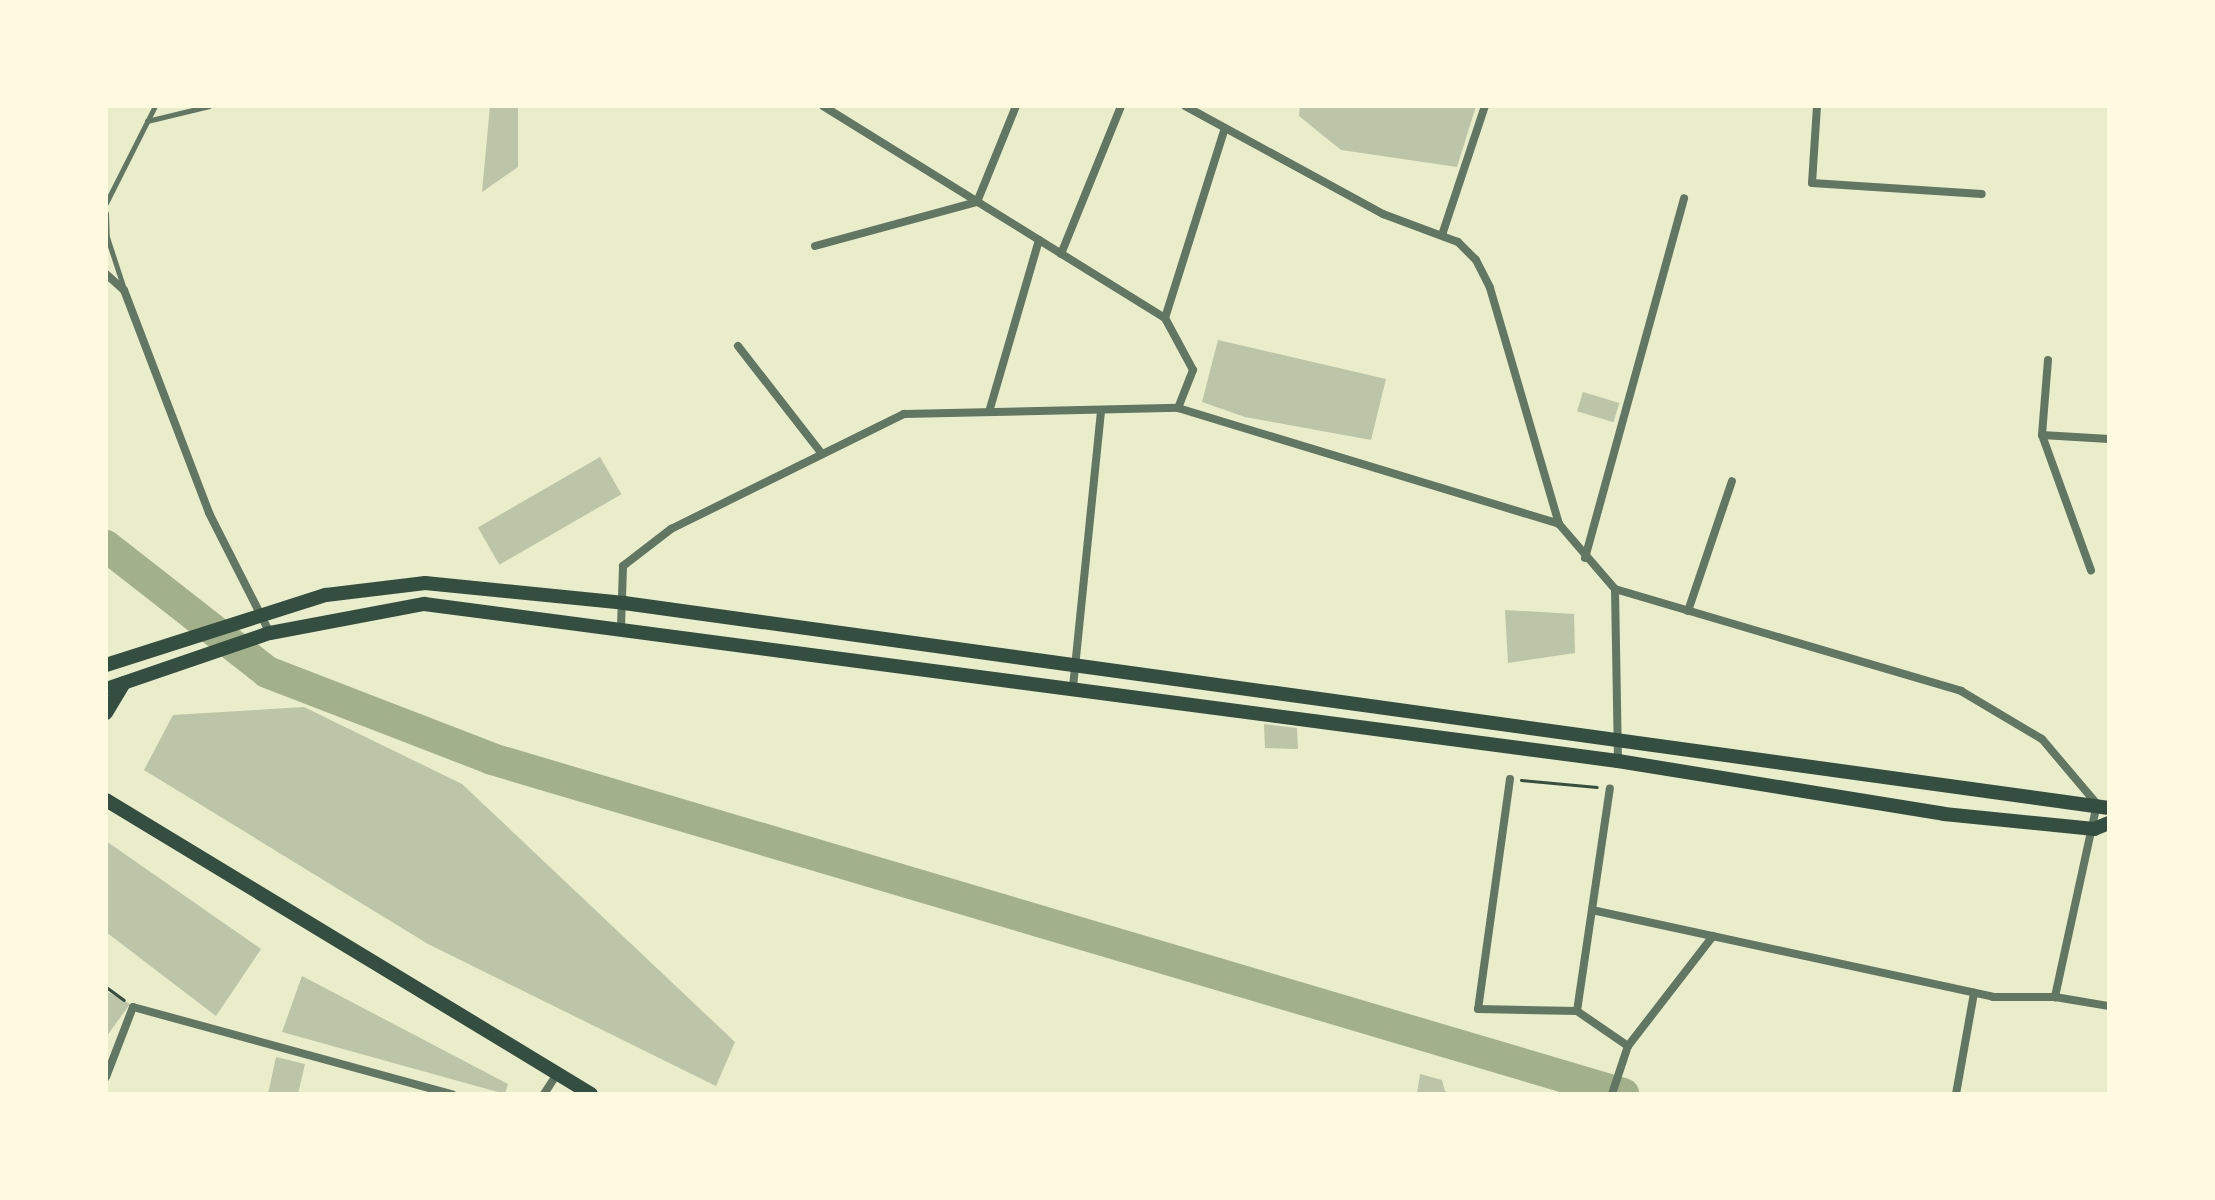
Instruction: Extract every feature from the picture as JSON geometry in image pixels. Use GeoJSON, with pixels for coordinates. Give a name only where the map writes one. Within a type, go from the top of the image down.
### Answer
{"type":"FeatureCollection","features":[{"type":"Feature","properties":{"kind":"main road"},"geometry":{"type":"LineString","coordinates":[[106,665],[252,616],[326,595],[425,583],[624,603],[2103,806]]}},
{"type":"Feature","properties":{"kind":"main road"},"geometry":{"type":"LineString","coordinates":[[106,689],[263,635],[424,604],[621,627],[1618,761],[2018,823],[2094,829],[2109,823]]}},
{"type":"Feature","properties":{"kind":"main road"},"geometry":{"type":"LineString","coordinates":[[106,713],[124,683]]}},
{"type":"Feature","properties":{"kind":"main road"},"geometry":{"type":"LineString","coordinates":[[2018,823],[2021,796]]}},
{"type":"Feature","properties":{"kind":"main road"},"geometry":{"type":"LineString","coordinates":[[106,800],[555,1077],[576,1094]]}},
{"type":"Feature","properties":{"kind":"main road"},"geometry":{"type":"LineString","coordinates":[[106,810],[555,1077],[591,1094]]}},
{"type":"Feature","properties":{"kind":"street"},"geometry":{"type":"LineString","coordinates":[[823,106],[1165,318],[1193,370],[1178,408]]}},
{"type":"Feature","properties":{"kind":"street"},"geometry":{"type":"LineString","coordinates":[[977,202],[1016,106]]}},
{"type":"Feature","properties":{"kind":"street"},"geometry":{"type":"LineString","coordinates":[[1061,254],[1121,106]]}},
{"type":"Feature","properties":{"kind":"street"},"geometry":{"type":"LineString","coordinates":[[1185,106],[1383,214],[1458,242],[1476,260],[1490,288],[1559,524],[1585,558],[1615,589],[1961,691],[2042,739],[2103,806],[2094,829],[2055,997]]}},
{"type":"Feature","properties":{"kind":"street"},"geometry":{"type":"LineString","coordinates":[[1442,235],[1485,106]]}},
{"type":"Feature","properties":{"kind":"street"},"geometry":{"type":"LineString","coordinates":[[1817,106],[1812,183],[1982,194]]}},
{"type":"Feature","properties":{"kind":"street"},"geometry":{"type":"LineString","coordinates":[[1165,318],[1225,128]]}},
{"type":"Feature","properties":{"kind":"street"},"geometry":{"type":"LineString","coordinates":[[1585,558],[1684,198]]}},
{"type":"Feature","properties":{"kind":"street"},"geometry":{"type":"LineString","coordinates":[[815,246],[977,202]]}},
{"type":"Feature","properties":{"kind":"street"},"geometry":{"type":"LineString","coordinates":[[989,412],[1039,240]]}},
{"type":"Feature","properties":{"kind":"street"},"geometry":{"type":"LineString","coordinates":[[106,274],[124,290],[209,513],[263,635]]}},
{"type":"Feature","properties":{"kind":"street"},"geometry":{"type":"LineString","coordinates":[[738,346],[822,454]]}},
{"type":"Feature","properties":{"kind":"street"},"geometry":{"type":"LineString","coordinates":[[2048,360],[2042,435],[2091,570]]}},
{"type":"Feature","properties":{"kind":"street"},"geometry":{"type":"LineString","coordinates":[[621,627],[623,566],[671,529],[904,414],[1178,408],[1559,524]]}},
{"type":"Feature","properties":{"kind":"street"},"geometry":{"type":"LineString","coordinates":[[1073,687],[1101,410]]}},
{"type":"Feature","properties":{"kind":"street"},"geometry":{"type":"LineString","coordinates":[[2042,435],[2109,439]]}},
{"type":"Feature","properties":{"kind":"street"},"geometry":{"type":"LineString","coordinates":[[1688,611],[1732,481]]}},
{"type":"Feature","properties":{"kind":"street"},"geometry":{"type":"LineString","coordinates":[[1615,589],[1618,761]]}},
{"type":"Feature","properties":{"kind":"street"},"geometry":{"type":"LineString","coordinates":[[1510,779],[1478,1009],[1577,1011],[1628,1046]]}},
{"type":"Feature","properties":{"kind":"street"},"geometry":{"type":"LineString","coordinates":[[1577,1011],[1610,788]]}},
{"type":"Feature","properties":{"kind":"street"},"geometry":{"type":"LineString","coordinates":[[1592,910],[1974,993],[2055,997],[2109,1006]]}},
{"type":"Feature","properties":{"kind":"street"},"geometry":{"type":"LineString","coordinates":[[1612,1091],[1628,1046],[1713,936]]}},
{"type":"Feature","properties":{"kind":"street"},"geometry":{"type":"LineString","coordinates":[[1956,1094],[1974,993]]}},
{"type":"Feature","properties":{"kind":"street"},"geometry":{"type":"LineString","coordinates":[[106,1077],[133,1007],[452,1094]]}},
{"type":"Feature","properties":{"kind":"street"},"geometry":{"type":"LineString","coordinates":[[544,1094],[555,1077]]}},
{"type":"Feature","properties":{"kind":"lane"},"geometry":{"type":"LineString","coordinates":[[106,203],[155,106]]}},
{"type":"Feature","properties":{"kind":"lane"},"geometry":{"type":"LineString","coordinates":[[146,121],[209,106]]}},
{"type":"Feature","properties":{"kind":"lane"},"geometry":{"type":"LineString","coordinates":[[106,213],[107,237],[124,290]]}},
{"type":"Feature","properties":{"kind":"path"},"geometry":{"type":"LineString","coordinates":[[1510,779],[1610,788]]}},
{"type":"Feature","properties":{"kind":"path"},"geometry":{"type":"LineString","coordinates":[[106,987],[133,1007]]}},
{"type":"Feature","properties":{"kind":"building"},"geometry":{"type":"Polygon","coordinates":[[[490,106],[518,106],[518,167],[482,192],[490,106]]]}},
{"type":"Feature","properties":{"kind":"building"},"geometry":{"type":"Polygon","coordinates":[[[1300,106],[1476,106],[1457,167],[1341,150],[1299,116],[1300,106]]]}},
{"type":"Feature","properties":{"kind":"building"},"geometry":{"type":"Polygon","coordinates":[[[1218,340],[1386,379],[1371,440],[1245,417],[1202,402],[1218,340]]]}},
{"type":"Feature","properties":{"kind":"building"},"geometry":{"type":"Polygon","coordinates":[[[1583,392],[1619,403],[1613,422],[1577,411],[1583,392]]]}},
{"type":"Feature","properties":{"kind":"building"},"geometry":{"type":"Polygon","coordinates":[[[600,457],[622,494],[499,565],[478,528],[600,457]]]}},
{"type":"Feature","properties":{"kind":"building"},"geometry":{"type":"Polygon","coordinates":[[[1505,610],[1574,614],[1575,653],[1508,663],[1505,610]]]}},
{"type":"Feature","properties":{"kind":"building"},"geometry":{"type":"Polygon","coordinates":[[[304,707],[462,784],[735,1042],[716,1086],[428,944],[144,770],[173,715],[304,707]]]}},
{"type":"Feature","properties":{"kind":"building"},"geometry":{"type":"Polygon","coordinates":[[[1264,724],[1297,728],[1298,749],[1265,748],[1264,724]]]}},
{"type":"Feature","properties":{"kind":"building"},"geometry":{"type":"Polygon","coordinates":[[[106,841],[261,949],[216,1016],[106,932],[106,841]]]}},
{"type":"Feature","properties":{"kind":"building"},"geometry":{"type":"Polygon","coordinates":[[[302,976],[508,1084],[505,1094],[282,1032],[302,976]]]}},
{"type":"Feature","properties":{"kind":"building"},"geometry":{"type":"Polygon","coordinates":[[[106,991],[130,1004],[106,1037],[106,991]]]}},
{"type":"Feature","properties":{"kind":"building"},"geometry":{"type":"Polygon","coordinates":[[[276,1057],[305,1064],[298,1094],[268,1094],[276,1057]]]}},
{"type":"Feature","properties":{"kind":"building"},"geometry":{"type":"Polygon","coordinates":[[[1420,1074],[1442,1080],[1445,1091],[1452,1094],[1417,1094],[1420,1074]]]}},
{"type":"Feature","properties":{"kind":"waterway"},"geometry":{"type":"LineString","coordinates":[[106,546],[267,672],[492,759],[1623,1094]]}}]}
